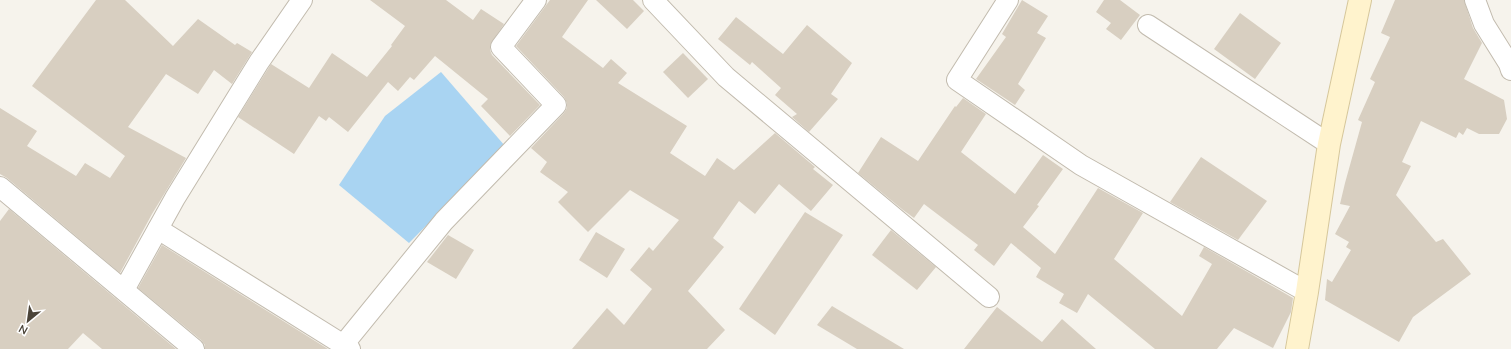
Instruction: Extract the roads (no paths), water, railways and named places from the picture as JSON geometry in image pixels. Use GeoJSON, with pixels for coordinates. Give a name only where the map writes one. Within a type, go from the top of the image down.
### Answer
{"type":"FeatureCollection","features":[{"type":"Feature","properties":{"kind":"street"},"geometry":{"type":"LineString","coordinates":[[124,290],[179,192],[259,62],[302,0]]}},
{"type":"Feature","properties":{"kind":"street"},"geometry":{"type":"LineString","coordinates":[[158,229],[347,347],[444,221],[556,105],[501,47],[536,0]]}},
{"type":"Feature","properties":{"kind":"street"},"geometry":{"type":"LineString","coordinates":[[653,0],[726,77],[989,297]]}},
{"type":"Feature","properties":{"kind":"street"},"geometry":{"type":"LineString","coordinates":[[1008,0],[957,80],[1081,165],[1307,292]]}},
{"type":"Feature","properties":{"kind":"street"},"geometry":{"type":"LineString","coordinates":[[1297,349],[1329,144],[1360,0]]}},
{"type":"Feature","properties":{"kind":"street"},"geometry":{"type":"LineString","coordinates":[[1475,0],[1484,24],[1510,64],[1511,70]]}},
{"type":"Feature","properties":{"kind":"street"},"geometry":{"type":"LineString","coordinates":[[1148,25],[1329,144]]}},
{"type":"Feature","properties":{"kind":"street"},"geometry":{"type":"LineString","coordinates":[[0,187],[194,349]]}},
{"type":"Feature","properties":{"kind":"water"},"geometry":{"type":"Polygon","coordinates":[[[441,72],[505,146],[409,243],[339,185],[385,116],[441,72]]]}}]}
